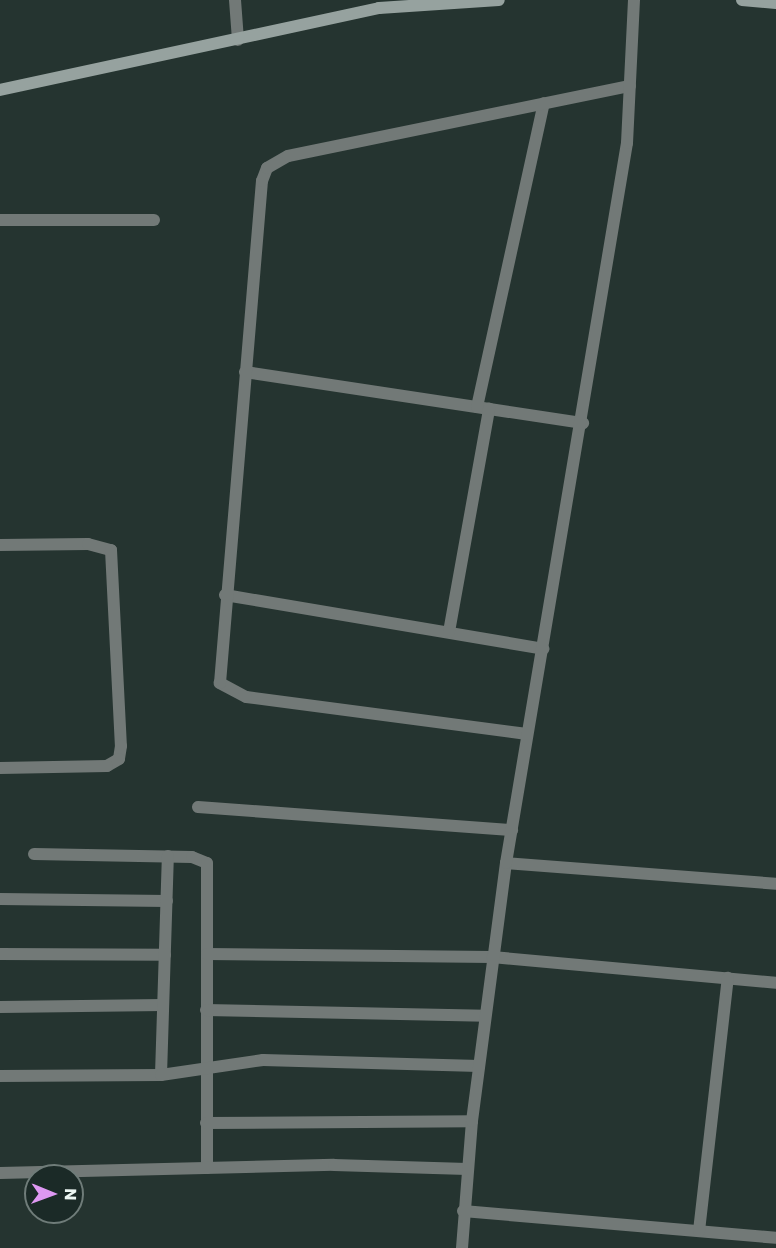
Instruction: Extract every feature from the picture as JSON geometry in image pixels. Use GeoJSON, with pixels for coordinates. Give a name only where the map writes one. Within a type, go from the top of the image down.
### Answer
{"type":"FeatureCollection","features":[{"type":"Feature","properties":{"kind":"street"},"geometry":{"type":"LineString","coordinates":[[235,0],[238,40]]}},
{"type":"Feature","properties":{"kind":"street"},"geometry":{"type":"LineString","coordinates":[[0,90],[238,40],[372,5],[499,0]]}},
{"type":"Feature","properties":{"kind":"street"},"geometry":{"type":"LineString","coordinates":[[462,1248],[463,1211],[478,1066],[506,863],[583,423],[627,143],[634,0]]}},
{"type":"Feature","properties":{"kind":"street"},"geometry":{"type":"LineString","coordinates":[[742,0],[776,3]]}},
{"type":"Feature","properties":{"kind":"street"},"geometry":{"type":"LineString","coordinates":[[527,734],[229,692],[217,673],[244,372],[267,168],[288,156],[630,86]]}},
{"type":"Feature","properties":{"kind":"street"},"geometry":{"type":"LineString","coordinates":[[449,632],[483,408],[544,103]]}},
{"type":"Feature","properties":{"kind":"street"},"geometry":{"type":"LineString","coordinates":[[0,220],[154,220]]}},
{"type":"Feature","properties":{"kind":"street"},"geometry":{"type":"LineString","coordinates":[[244,372],[583,423]]}},
{"type":"Feature","properties":{"kind":"street"},"geometry":{"type":"LineString","coordinates":[[0,546],[88,544],[111,550],[121,746],[119,759],[107,766],[0,768]]}},
{"type":"Feature","properties":{"kind":"street"},"geometry":{"type":"LineString","coordinates":[[225,595],[543,649]]}},
{"type":"Feature","properties":{"kind":"street"},"geometry":{"type":"LineString","coordinates":[[198,807],[512,830]]}},
{"type":"Feature","properties":{"kind":"street"},"geometry":{"type":"LineString","coordinates":[[34,855],[168,856],[207,862],[205,1067],[207,1168]]}},
{"type":"Feature","properties":{"kind":"street"},"geometry":{"type":"LineString","coordinates":[[161,1075],[168,856]]}},
{"type":"Feature","properties":{"kind":"street"},"geometry":{"type":"LineString","coordinates":[[506,863],[776,884]]}},
{"type":"Feature","properties":{"kind":"street"},"geometry":{"type":"LineString","coordinates":[[0,899],[166,901]]}},
{"type":"Feature","properties":{"kind":"street"},"geometry":{"type":"LineString","coordinates":[[0,954],[165,955]]}},
{"type":"Feature","properties":{"kind":"street"},"geometry":{"type":"LineString","coordinates":[[207,954],[492,957],[776,983]]}},
{"type":"Feature","properties":{"kind":"street"},"geometry":{"type":"LineString","coordinates":[[699,1232],[728,978]]}},
{"type":"Feature","properties":{"kind":"street"},"geometry":{"type":"LineString","coordinates":[[0,1007],[163,1005]]}},
{"type":"Feature","properties":{"kind":"street"},"geometry":{"type":"LineString","coordinates":[[206,1010],[485,1016]]}},
{"type":"Feature","properties":{"kind":"street"},"geometry":{"type":"LineString","coordinates":[[0,1076],[161,1075],[263,1060],[478,1066]]}},
{"type":"Feature","properties":{"kind":"street"},"geometry":{"type":"LineString","coordinates":[[206,1123],[472,1121]]}},
{"type":"Feature","properties":{"kind":"street"},"geometry":{"type":"LineString","coordinates":[[0,1173],[207,1168],[467,1169]]}},
{"type":"Feature","properties":{"kind":"street"},"geometry":{"type":"LineString","coordinates":[[463,1211],[776,1238]]}}]}
